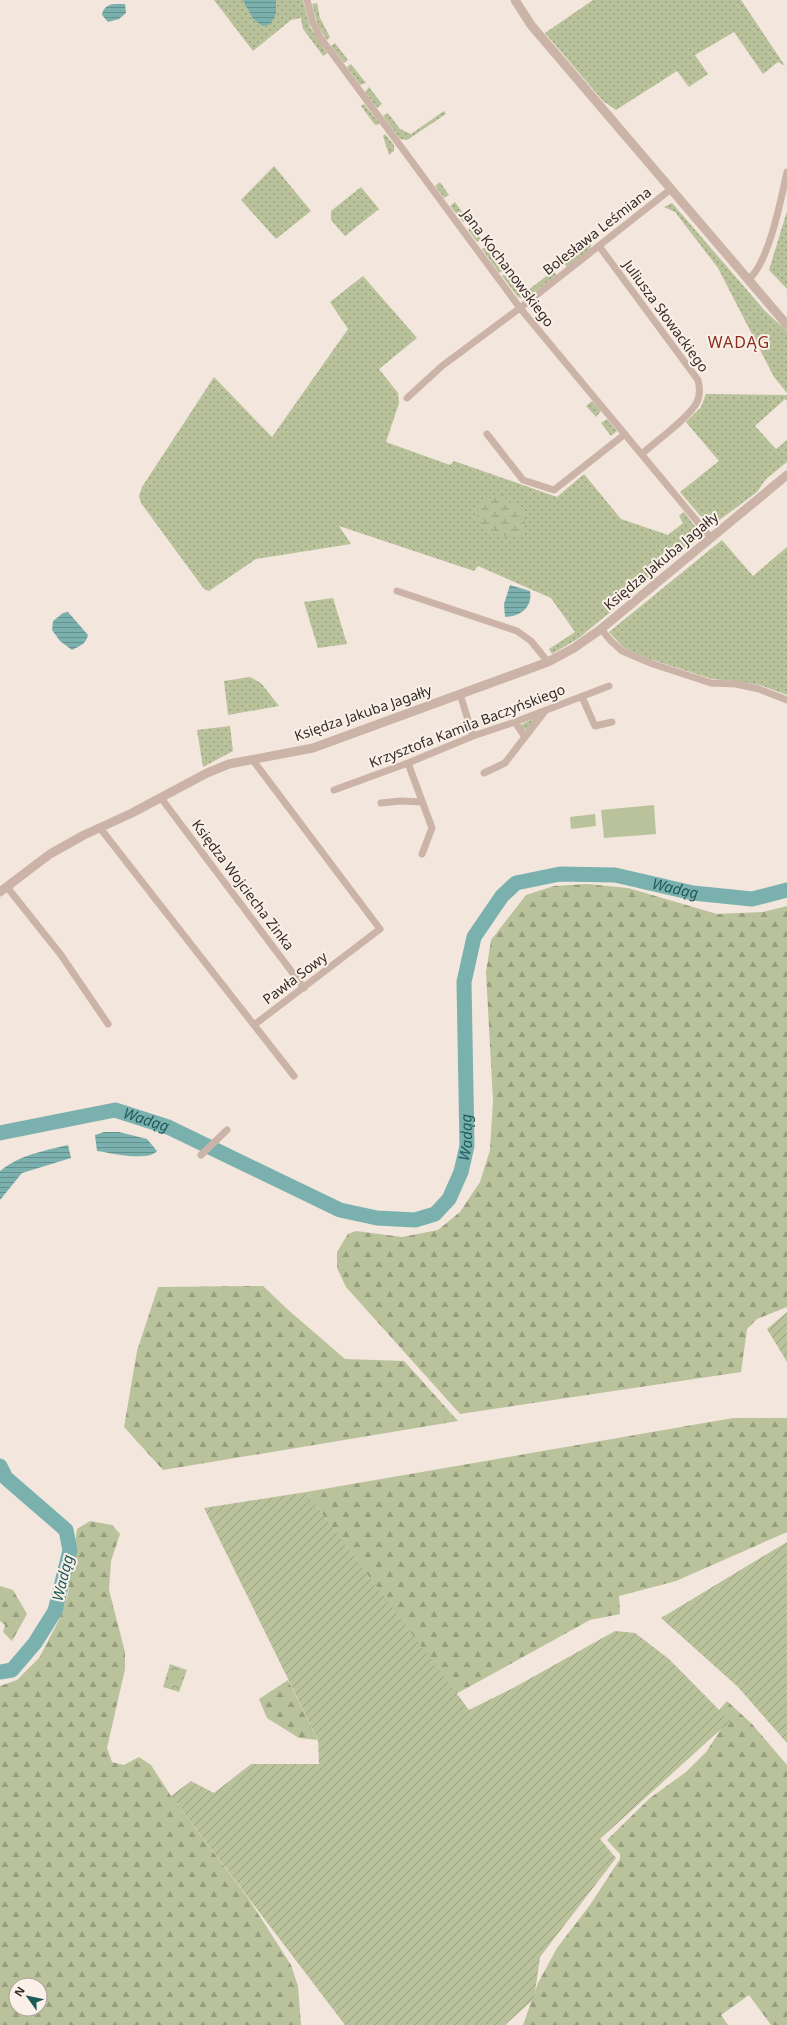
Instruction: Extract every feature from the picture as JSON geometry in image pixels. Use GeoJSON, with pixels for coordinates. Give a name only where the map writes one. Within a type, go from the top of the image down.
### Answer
{"type":"FeatureCollection","features":[{"type":"Feature","properties":{"kind":"street","name":"Jana Kochanowskiego"},"geometry":{"type":"LineString","coordinates":[[307,0],[313,23],[320,37],[520,308],[711,538]]}},
{"type":"Feature","properties":{"kind":"street"},"geometry":{"type":"LineString","coordinates":[[515,0],[530,25],[787,324]]}},
{"type":"Feature","properties":{"kind":"street"},"geometry":{"type":"LineString","coordinates":[[749,279],[754,275],[776,220],[787,172]]}},
{"type":"Feature","properties":{"kind":"street","name":"Bolesława Leśmiana"},"geometry":{"type":"LineString","coordinates":[[407,398],[442,366],[520,308],[671,190]]}},
{"type":"Feature","properties":{"kind":"street","name":"Juliusza Słowackiego"},"geometry":{"type":"LineString","coordinates":[[599,246],[698,380],[700,386],[696,404],[642,454]]}},
{"type":"Feature","properties":{"kind":"street"},"geometry":{"type":"LineString","coordinates":[[487,434],[523,480],[554,490],[625,434]]}},
{"type":"Feature","properties":{"kind":"street","name":"Księdza Jakuba Jagałły"},"geometry":{"type":"LineString","coordinates":[[3,889],[50,854],[207,773],[229,764],[313,748],[548,662],[574,648],[601,629],[787,475]]}},
{"type":"Feature","properties":{"kind":"street"},"geometry":{"type":"LineString","coordinates":[[397,591],[517,631],[531,641],[548,662]]}},
{"type":"Feature","properties":{"kind":"street"},"geometry":{"type":"LineString","coordinates":[[601,629],[622,651],[653,664],[711,683],[736,684],[759,689],[787,700]]}},
{"type":"Feature","properties":{"kind":"street","name":"Krzysztofa Kamila Baczyńskiego"},"geometry":{"type":"LineString","coordinates":[[334,790],[408,763],[473,736],[545,711],[609,686]]}},
{"type":"Feature","properties":{"kind":"street"},"geometry":{"type":"LineString","coordinates":[[460,694],[473,736]]}},
{"type":"Feature","properties":{"kind":"street"},"geometry":{"type":"LineString","coordinates":[[582,697],[595,726],[612,722]]}},
{"type":"Feature","properties":{"kind":"street"},"geometry":{"type":"LineString","coordinates":[[484,773],[505,763],[545,711]]}},
{"type":"Feature","properties":{"kind":"street"},"geometry":{"type":"LineString","coordinates":[[515,722],[525,737]]}},
{"type":"Feature","properties":{"kind":"street","name":"Pawła Sowy"},"geometry":{"type":"LineString","coordinates":[[252,759],[380,929],[254,1025]]}},
{"type":"Feature","properties":{"kind":"street"},"geometry":{"type":"LineString","coordinates":[[408,763],[432,828],[422,854]]}},
{"type":"Feature","properties":{"kind":"street","name":"Księdza Wojciecha Zinka"},"geometry":{"type":"LineString","coordinates":[[161,798],[304,988]]}},
{"type":"Feature","properties":{"kind":"street"},"geometry":{"type":"LineString","coordinates":[[381,803],[400,801],[422,802]]}},
{"type":"Feature","properties":{"kind":"street"},"geometry":{"type":"LineString","coordinates":[[100,828],[294,1076]]}},
{"type":"Feature","properties":{"kind":"street"},"geometry":{"type":"LineString","coordinates":[[3,889],[61,955],[108,1024]]}},
{"type":"Feature","properties":{"kind":"street"},"geometry":{"type":"LineString","coordinates":[[201,1155],[227,1130]]}},
{"type":"Feature","properties":{"kind":"green space"},"geometry":{"type":"Polygon","coordinates":[[[214,0],[303,0],[310,27],[327,53],[323,56],[303,29],[301,18],[291,20],[253,51],[214,0]]]}},
{"type":"Feature","properties":{"kind":"green space"},"geometry":{"type":"Polygon","coordinates":[[[593,0],[741,0],[785,66],[778,62],[763,74],[734,32],[695,55],[708,74],[689,87],[677,71],[616,110],[603,101],[545,33],[593,0]]]}},
{"type":"Feature","properties":{"kind":"green space"},"geometry":{"type":"Polygon","coordinates":[[[317,3],[320,18],[330,37],[327,40],[318,26],[312,4],[317,3]]]}},
{"type":"Feature","properties":{"kind":"green space"},"geometry":{"type":"Polygon","coordinates":[[[335,43],[348,60],[344,63],[331,46],[335,43]]]}},
{"type":"Feature","properties":{"kind":"green space"},"geometry":{"type":"Polygon","coordinates":[[[351,64],[366,83],[360,85],[347,67],[351,64]]]}},
{"type":"Feature","properties":{"kind":"green space"},"geometry":{"type":"Polygon","coordinates":[[[369,87],[382,104],[377,108],[365,92],[369,87]]]}},
{"type":"Feature","properties":{"kind":"green space"},"geometry":{"type":"Polygon","coordinates":[[[364,104],[380,124],[375,125],[361,106],[364,104]]]}},
{"type":"Feature","properties":{"kind":"green space"},"geometry":{"type":"Polygon","coordinates":[[[444,111],[446,114],[407,140],[400,139],[383,116],[388,113],[400,129],[411,134],[444,111]]]}},
{"type":"Feature","properties":{"kind":"green space"},"geometry":{"type":"Polygon","coordinates":[[[385,134],[394,145],[394,151],[389,155],[383,136],[385,134]]]}},
{"type":"Feature","properties":{"kind":"green space"},"geometry":{"type":"Polygon","coordinates":[[[274,166],[311,211],[276,239],[241,200],[274,166]]]}},
{"type":"Feature","properties":{"kind":"green space"},"geometry":{"type":"Polygon","coordinates":[[[440,182],[449,195],[444,198],[435,186],[440,182]]]}},
{"type":"Feature","properties":{"kind":"green space"},"geometry":{"type":"Polygon","coordinates":[[[361,187],[379,209],[345,236],[331,220],[331,211],[361,187]]]}},
{"type":"Feature","properties":{"kind":"green space"},"geometry":{"type":"Polygon","coordinates":[[[455,202],[467,219],[463,222],[450,206],[455,202]]]}},
{"type":"Feature","properties":{"kind":"green space"},"geometry":{"type":"Polygon","coordinates":[[[672,203],[766,312],[787,331],[787,393],[774,377],[718,268],[675,212],[664,207],[672,203]]]}},
{"type":"Feature","properties":{"kind":"green space"},"geometry":{"type":"Polygon","coordinates":[[[787,211],[787,289],[769,270],[787,211]]]}},
{"type":"Feature","properties":{"kind":"green space"},"geometry":{"type":"Polygon","coordinates":[[[472,227],[482,240],[477,242],[468,230],[472,227]]]}},
{"type":"Feature","properties":{"kind":"green space"},"geometry":{"type":"Polygon","coordinates":[[[586,238],[591,243],[590,249],[567,267],[563,263],[580,251],[586,238]]]}},
{"type":"Feature","properties":{"kind":"green space"},"geometry":{"type":"Polygon","coordinates":[[[486,246],[504,270],[499,273],[482,249],[486,246]]]}},
{"type":"Feature","properties":{"kind":"green space"},"geometry":{"type":"Polygon","coordinates":[[[553,271],[557,275],[525,299],[518,297],[502,276],[506,273],[515,286],[527,291],[553,271]]]}},
{"type":"Feature","properties":{"kind":"green space"},"geometry":{"type":"Polygon","coordinates":[[[363,276],[417,338],[379,369],[398,393],[399,403],[386,442],[450,465],[454,461],[557,497],[584,474],[621,519],[668,535],[683,523],[679,516],[684,512],[698,530],[698,539],[579,638],[552,654],[549,649],[575,632],[551,598],[478,566],[474,571],[339,526],[351,544],[256,559],[209,591],[204,589],[141,503],[139,496],[142,487],[214,377],[272,437],[348,329],[330,302],[363,276]]]}},
{"type":"Feature","properties":{"kind":"green space"},"geometry":{"type":"Polygon","coordinates":[[[706,394],[787,395],[787,401],[785,399],[755,426],[776,449],[787,440],[787,462],[766,479],[757,492],[713,525],[708,525],[680,492],[719,461],[686,422],[701,407],[706,394]]]}},
{"type":"Feature","properties":{"kind":"green space"},"geometry":{"type":"Polygon","coordinates":[[[592,401],[601,411],[596,417],[586,406],[592,401]]]}},
{"type":"Feature","properties":{"kind":"green space"},"geometry":{"type":"Polygon","coordinates":[[[607,419],[617,431],[611,436],[601,423],[607,419]]]}},
{"type":"Feature","properties":{"kind":"green space"},"geometry":{"type":"Polygon","coordinates":[[[503,495],[509,502],[523,510],[525,524],[520,536],[501,536],[490,532],[477,520],[478,505],[484,500],[503,495]]]}},
{"type":"Feature","properties":{"kind":"green space"},"geometry":{"type":"Polygon","coordinates":[[[722,540],[753,576],[787,547],[787,695],[760,685],[712,679],[647,658],[624,648],[609,632],[722,540]]]}},
{"type":"Feature","properties":{"kind":"green space"},"geometry":{"type":"Polygon","coordinates":[[[333,598],[347,644],[318,648],[304,602],[333,598]]]}},
{"type":"Feature","properties":{"kind":"green space"},"geometry":{"type":"Polygon","coordinates":[[[250,677],[261,683],[279,706],[228,715],[224,681],[250,677]]]}},
{"type":"Feature","properties":{"kind":"green space"},"geometry":{"type":"Polygon","coordinates":[[[534,718],[535,719],[527,730],[522,729],[521,725],[534,718]]]}},
{"type":"Feature","properties":{"kind":"green space"},"geometry":{"type":"Polygon","coordinates":[[[230,726],[233,751],[203,767],[197,730],[230,726]]]}},
{"type":"Feature","properties":{"kind":"green space"},"geometry":{"type":"Polygon","coordinates":[[[654,805],[656,834],[604,838],[601,810],[654,805]]]}},
{"type":"Feature","properties":{"kind":"green space"},"geometry":{"type":"Polygon","coordinates":[[[595,814],[596,826],[571,829],[570,817],[595,814]]]}},
{"type":"Feature","properties":{"kind":"green space"},"geometry":{"type":"Polygon","coordinates":[[[587,884],[628,888],[717,914],[763,912],[787,906],[787,1307],[757,1319],[747,1329],[741,1372],[460,1414],[346,1287],[337,1268],[337,1252],[348,1234],[356,1231],[402,1237],[438,1230],[460,1212],[480,1182],[490,1150],[493,1101],[486,972],[491,940],[526,895],[554,886],[587,884]]]}},
{"type":"Feature","properties":{"kind":"green space"},"geometry":{"type":"Polygon","coordinates":[[[263,1286],[345,1359],[404,1361],[458,1421],[163,1470],[124,1427],[137,1351],[158,1287],[263,1286]]]}},
{"type":"Feature","properties":{"kind":"green space"},"geometry":{"type":"Polygon","coordinates":[[[787,1312],[787,1362],[767,1329],[787,1312]]]}},
{"type":"Feature","properties":{"kind":"green space"},"geometry":{"type":"Polygon","coordinates":[[[733,1418],[787,1418],[787,1532],[676,1581],[619,1596],[620,1614],[590,1620],[456,1694],[306,1492],[733,1418]]]}},
{"type":"Feature","properties":{"kind":"green space"},"geometry":{"type":"Polygon","coordinates":[[[306,1492],[469,1710],[515,1687],[615,1631],[635,1633],[669,1659],[730,1721],[600,1839],[616,1858],[540,1957],[534,1999],[505,2025],[345,2025],[171,1796],[191,1781],[214,1793],[251,1764],[319,1764],[318,1740],[204,1508],[306,1492]]]}},
{"type":"Feature","properties":{"kind":"green space"},"geometry":{"type":"Polygon","coordinates":[[[90,1521],[112,1525],[120,1534],[111,1561],[109,1590],[125,1652],[125,1669],[107,1748],[112,1762],[124,1765],[139,1757],[151,1765],[171,1796],[248,1898],[291,1965],[298,1986],[301,2025],[0,2025],[0,1686],[17,1680],[39,1658],[59,1620],[68,1594],[77,1529],[90,1521]]]}},
{"type":"Feature","properties":{"kind":"green space"},"geometry":{"type":"Polygon","coordinates":[[[787,1542],[787,1743],[738,1687],[661,1618],[787,1542]]]}},
{"type":"Feature","properties":{"kind":"green space"},"geometry":{"type":"Polygon","coordinates":[[[0,1586],[13,1590],[27,1614],[12,1641],[3,1632],[5,1625],[0,1621],[0,1586]]]}},
{"type":"Feature","properties":{"kind":"green space"},"geometry":{"type":"Polygon","coordinates":[[[170,1664],[187,1670],[179,1692],[163,1687],[170,1664]]]}},
{"type":"Feature","properties":{"kind":"green space"},"geometry":{"type":"Polygon","coordinates":[[[288,1680],[318,1740],[299,1738],[267,1718],[259,1699],[288,1680]]]}},
{"type":"Feature","properties":{"kind":"green space"},"geometry":{"type":"Polygon","coordinates":[[[727,1701],[752,1724],[787,1765],[787,2025],[771,2025],[749,1995],[721,2015],[728,2025],[523,2025],[538,1983],[557,1948],[590,1905],[620,1859],[620,1854],[607,1840],[650,1798],[686,1772],[706,1752],[726,1722],[719,1710],[727,1701]]]}},
{"type":"Feature","properties":{"kind":"water"},"geometry":{"type":"Polygon","coordinates":[[[243,0],[276,0],[276,13],[271,24],[263,26],[253,19],[243,0]]]}},
{"type":"Feature","properties":{"kind":"water"},"geometry":{"type":"Polygon","coordinates":[[[125,4],[126,13],[119,19],[108,22],[102,15],[103,10],[110,5],[125,4]]]}},
{"type":"Feature","properties":{"kind":"water"},"geometry":{"type":"Polygon","coordinates":[[[510,585],[530,591],[530,597],[524,610],[511,617],[505,617],[504,604],[510,585]]]}},
{"type":"Feature","properties":{"kind":"water"},"geometry":{"type":"Polygon","coordinates":[[[68,612],[88,635],[84,643],[72,650],[60,641],[52,630],[53,621],[63,613],[68,612]]]}},
{"type":"Feature","properties":{"kind":"water"},"geometry":{"type":"Polygon","coordinates":[[[104,1132],[119,1132],[147,1139],[157,1151],[145,1156],[137,1156],[97,1151],[95,1135],[104,1132]]]}},
{"type":"Feature","properties":{"kind":"water"},"geometry":{"type":"Polygon","coordinates":[[[68,1145],[71,1158],[22,1173],[0,1200],[0,1171],[24,1157],[68,1145]]]}},
{"type":"Feature","properties":{"kind":"waterway","name":"Wadąg"},"geometry":{"type":"LineString","coordinates":[[0,1133],[115,1110],[168,1127],[340,1210],[377,1218],[415,1220],[435,1214],[449,1199],[461,1172],[467,1146],[464,982],[474,937],[502,896],[516,883],[560,874],[615,875],[693,893],[752,899],[787,890]]}},
{"type":"Feature","properties":{"kind":"waterway","name":"Wadąg"},"geometry":{"type":"LineString","coordinates":[[0,1466],[6,1478],[66,1530],[70,1550],[55,1611],[35,1643],[12,1670],[0,1672]]}},
{"type":"Feature","properties":{"kind":"district","name":"WADĄG"},"geometry":{"type":"Point","coordinates":[739,342]}}]}
